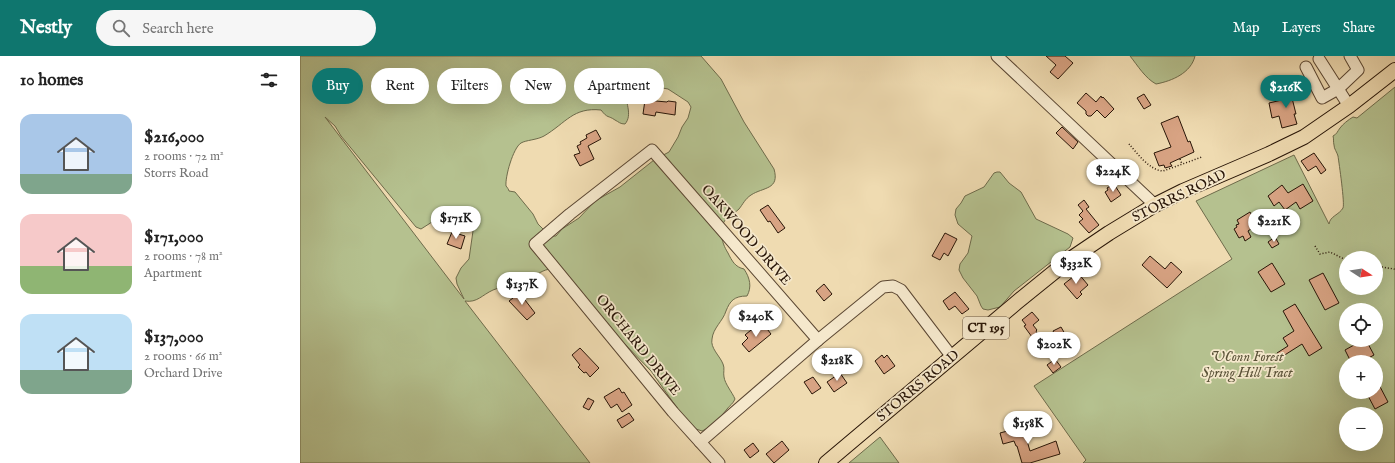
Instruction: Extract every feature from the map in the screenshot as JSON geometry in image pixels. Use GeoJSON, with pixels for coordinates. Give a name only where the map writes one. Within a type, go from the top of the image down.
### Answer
{"type":"FeatureCollection","features":[{"type":"Feature","properties":{"kind":"main road","name":"STORRS ROAD"},"geometry":{"type":"LineString","coordinates":[[826,463],[1070,260],[1109,233],[1155,205],[1183,191],[1269,154],[1304,136],[1349,106],[1395,70]]}},
{"type":"Feature","properties":{"kind":"street"},"geometry":{"type":"LineString","coordinates":[[997,56],[1155,205]]}},
{"type":"Feature","properties":{"kind":"street"},"geometry":{"type":"LineString","coordinates":[[1306,67],[1322,98],[1338,89],[1358,70],[1350,56]]}},
{"type":"Feature","properties":{"kind":"street"},"geometry":{"type":"LineString","coordinates":[[1319,59],[1349,106]]}},
{"type":"Feature","properties":{"kind":"street","name":"ORCHARD DRIVE"},"geometry":{"type":"LineString","coordinates":[[652,150],[570,214],[535,244],[674,412],[719,463]]}},
{"type":"Feature","properties":{"kind":"street","name":"OAKWOOD DRIVE"},"geometry":{"type":"LineString","coordinates":[[652,150],[818,340]]}},
{"type":"Feature","properties":{"kind":"street"},"geometry":{"type":"LineString","coordinates":[[700,442],[818,340],[884,287],[894,286],[901,290],[952,357]]}},
{"type":"Feature","properties":{"kind":"path"},"geometry":{"type":"LineString","coordinates":[[1129,144],[1139,155],[1158,171],[1163,171],[1202,157]]}},
{"type":"Feature","properties":{"kind":"path"},"geometry":{"type":"LineString","coordinates":[[1180,159],[1182,164]]}},
{"type":"Feature","properties":{"kind":"path"},"geometry":{"type":"LineString","coordinates":[[1315,246],[1320,254],[1330,252],[1339,256]]}},
{"type":"Feature","properties":{"kind":"path"},"geometry":{"type":"LineString","coordinates":[[1383,267],[1395,270]]}},
{"type":"Feature","properties":{"kind":"green space"},"geometry":{"type":"Polygon","coordinates":[[[300,56],[701,56],[721,79],[744,122],[774,169],[775,181],[769,187],[756,192],[749,197],[739,209],[725,220],[723,224],[721,234],[726,249],[734,263],[738,267],[744,269],[748,276],[750,286],[747,296],[736,298],[731,302],[713,335],[712,346],[722,361],[725,380],[735,399],[716,422],[702,431],[696,429],[687,422],[651,371],[552,269],[543,271],[524,281],[493,290],[476,300],[465,301],[590,463],[300,463],[300,56]],[[574,68],[574,104],[627,104],[629,112],[625,124],[607,116],[601,110],[583,111],[576,113],[544,136],[521,143],[512,156],[508,170],[506,186],[509,191],[515,192],[533,214],[538,224],[550,236],[556,236],[562,229],[579,218],[595,201],[620,187],[654,160],[669,152],[688,118],[691,107],[688,102],[668,89],[664,88],[664,68],[574,68]],[[325,117],[464,299],[457,284],[456,278],[461,268],[469,259],[473,231],[471,226],[459,224],[443,218],[432,222],[421,229],[416,227],[341,136],[335,126],[325,117]]]}},
{"type":"Feature","properties":{"kind":"green space"},"geometry":{"type":"Polygon","coordinates":[[[1130,56],[1195,56],[1193,62],[1185,72],[1168,81],[1156,84],[1145,75],[1130,56]]]}},
{"type":"Feature","properties":{"kind":"green space","name":"UConn Forest Spring Hill Tract"},"geometry":{"type":"Polygon","coordinates":[[[1395,87],[1395,463],[1083,463],[1086,460],[1034,386],[1232,259],[1196,201],[1294,155],[1329,224],[1331,219],[1343,208],[1342,183],[1333,136],[1347,121],[1353,117],[1357,118],[1395,87]]]}},
{"type":"Feature","properties":{"kind":"green space"},"geometry":{"type":"Polygon","coordinates":[[[1000,172],[1009,183],[1021,192],[1036,219],[1068,234],[1073,238],[1070,247],[1014,291],[1000,307],[988,310],[983,309],[977,296],[963,278],[959,270],[960,264],[968,253],[972,236],[958,224],[955,215],[956,209],[965,196],[984,187],[994,173],[1000,172]]]}},
{"type":"Feature","properties":{"kind":"green space"},"geometry":{"type":"Polygon","coordinates":[[[880,437],[899,463],[849,463],[880,437]]]}},
{"type":"Feature","properties":{"kind":"building"},"geometry":{"type":"Polygon","coordinates":[[[1046,56],[1065,56],[1073,63],[1058,79],[1050,72],[1056,65],[1046,56]]]}},
{"type":"Feature","properties":{"kind":"building"},"geometry":{"type":"Polygon","coordinates":[[[1304,88],[1306,94],[1292,98],[1297,124],[1282,128],[1279,116],[1272,118],[1269,103],[1286,99],[1285,94],[1304,88]]]}},
{"type":"Feature","properties":{"kind":"building"},"geometry":{"type":"Polygon","coordinates":[[[1086,93],[1096,102],[1101,96],[1102,98],[1103,97],[1114,109],[1105,118],[1097,110],[1091,116],[1088,116],[1086,111],[1077,103],[1086,93]]]}},
{"type":"Feature","properties":{"kind":"building"},"geometry":{"type":"Polygon","coordinates":[[[1144,94],[1151,105],[1144,109],[1137,98],[1144,94]]]}},
{"type":"Feature","properties":{"kind":"building"},"geometry":{"type":"Polygon","coordinates":[[[668,101],[676,102],[675,115],[656,112],[655,116],[643,114],[644,104],[664,104],[664,102],[668,101]]]}},
{"type":"Feature","properties":{"kind":"building"},"geometry":{"type":"Polygon","coordinates":[[[1178,116],[1188,142],[1190,141],[1194,152],[1170,163],[1172,166],[1165,168],[1164,165],[1159,166],[1154,153],[1171,147],[1161,123],[1178,116]]]}},
{"type":"Feature","properties":{"kind":"building"},"geometry":{"type":"Polygon","coordinates":[[[1062,127],[1078,142],[1073,149],[1056,133],[1062,127]]]}},
{"type":"Feature","properties":{"kind":"building"},"geometry":{"type":"Polygon","coordinates":[[[596,130],[601,139],[588,146],[594,159],[580,166],[574,155],[580,153],[577,146],[581,144],[580,142],[587,138],[586,135],[596,130]]]}},
{"type":"Feature","properties":{"kind":"building"},"geometry":{"type":"Polygon","coordinates":[[[1314,153],[1326,170],[1321,174],[1316,166],[1308,171],[1301,161],[1314,153]]]}},
{"type":"Feature","properties":{"kind":"building"},"geometry":{"type":"Polygon","coordinates":[[[1114,184],[1121,195],[1111,202],[1105,192],[1108,190],[1107,188],[1114,184]]]}},
{"type":"Feature","properties":{"kind":"building"},"geometry":{"type":"Polygon","coordinates":[[[1303,184],[1313,201],[1300,209],[1296,202],[1285,210],[1279,202],[1274,206],[1268,196],[1282,185],[1288,193],[1303,184]]]}},
{"type":"Feature","properties":{"kind":"building"},"geometry":{"type":"Polygon","coordinates":[[[1084,200],[1089,207],[1086,209],[1099,225],[1089,233],[1079,222],[1083,219],[1079,215],[1083,211],[1078,205],[1084,200]]]}},
{"type":"Feature","properties":{"kind":"building"},"geometry":{"type":"Polygon","coordinates":[[[768,205],[785,228],[778,233],[760,210],[768,205]]]}},
{"type":"Feature","properties":{"kind":"building"},"geometry":{"type":"Polygon","coordinates":[[[1250,212],[1257,225],[1248,231],[1251,237],[1245,241],[1243,236],[1239,238],[1234,229],[1237,227],[1236,225],[1239,224],[1237,220],[1250,212]]]}},
{"type":"Feature","properties":{"kind":"building"},"geometry":{"type":"Polygon","coordinates":[[[452,232],[465,236],[461,249],[447,244],[452,232]]]}},
{"type":"Feature","properties":{"kind":"building"},"geometry":{"type":"Polygon","coordinates":[[[945,233],[957,239],[948,256],[944,253],[940,260],[932,256],[945,233]]]}},
{"type":"Feature","properties":{"kind":"building"},"geometry":{"type":"Polygon","coordinates":[[[1275,237],[1279,244],[1272,248],[1268,242],[1275,237]]]}},
{"type":"Feature","properties":{"kind":"building"},"geometry":{"type":"Polygon","coordinates":[[[1150,256],[1165,269],[1171,262],[1182,272],[1167,288],[1142,265],[1150,256]]]}},
{"type":"Feature","properties":{"kind":"building"},"geometry":{"type":"Polygon","coordinates":[[[1272,263],[1285,284],[1271,292],[1258,272],[1272,263]]]}},
{"type":"Feature","properties":{"kind":"building"},"geometry":{"type":"Polygon","coordinates":[[[1078,273],[1088,285],[1080,292],[1082,294],[1077,299],[1064,284],[1078,273]]]}},
{"type":"Feature","properties":{"kind":"building"},"geometry":{"type":"Polygon","coordinates":[[[1323,273],[1339,303],[1325,310],[1309,280],[1323,273]]]}},
{"type":"Feature","properties":{"kind":"building"},"geometry":{"type":"Polygon","coordinates":[[[824,284],[832,294],[824,301],[816,291],[824,284]]]}},
{"type":"Feature","properties":{"kind":"building"},"geometry":{"type":"Polygon","coordinates":[[[516,292],[524,301],[525,300],[535,313],[527,320],[509,301],[513,298],[511,297],[516,292]]]}},
{"type":"Feature","properties":{"kind":"building"},"geometry":{"type":"Polygon","coordinates":[[[955,292],[969,309],[962,314],[955,306],[949,310],[943,301],[955,292]]]}},
{"type":"Feature","properties":{"kind":"building"},"geometry":{"type":"Polygon","coordinates":[[[1295,304],[1322,348],[1309,356],[1302,344],[1280,358],[1277,353],[1288,346],[1283,338],[1294,331],[1283,311],[1295,304]]]}},
{"type":"Feature","properties":{"kind":"building"},"geometry":{"type":"Polygon","coordinates":[[[1032,312],[1039,320],[1033,325],[1037,330],[1037,333],[1032,337],[1024,326],[1026,325],[1022,320],[1032,312]]]}},
{"type":"Feature","properties":{"kind":"building"},"geometry":{"type":"Polygon","coordinates":[[[764,325],[771,334],[749,352],[742,344],[748,338],[745,335],[751,330],[754,333],[764,325]]]}},
{"type":"Feature","properties":{"kind":"building"},"geometry":{"type":"Polygon","coordinates":[[[1061,327],[1065,334],[1062,335],[1065,340],[1059,343],[1053,331],[1061,327]]]}},
{"type":"Feature","properties":{"kind":"building"},"geometry":{"type":"Polygon","coordinates":[[[1350,347],[1370,347],[1374,355],[1348,355],[1345,350],[1350,347]]]}},
{"type":"Feature","properties":{"kind":"building"},"geometry":{"type":"Polygon","coordinates":[[[580,348],[599,368],[590,377],[586,372],[584,373],[578,367],[580,365],[572,355],[580,348]]]}},
{"type":"Feature","properties":{"kind":"building"},"geometry":{"type":"Polygon","coordinates":[[[882,355],[884,358],[887,355],[895,366],[884,374],[875,361],[882,355]]]}},
{"type":"Feature","properties":{"kind":"building"},"geometry":{"type":"Polygon","coordinates":[[[1055,359],[1061,367],[1053,373],[1047,365],[1055,359]]]}},
{"type":"Feature","properties":{"kind":"building"},"geometry":{"type":"Polygon","coordinates":[[[840,373],[847,383],[834,392],[827,382],[840,373]]]}},
{"type":"Feature","properties":{"kind":"building"},"geometry":{"type":"Polygon","coordinates":[[[813,377],[821,388],[812,394],[804,382],[813,377]]]}},
{"type":"Feature","properties":{"kind":"building"},"geometry":{"type":"Polygon","coordinates":[[[619,388],[622,393],[624,392],[632,405],[622,412],[617,404],[611,408],[604,397],[619,388]]]}},
{"type":"Feature","properties":{"kind":"building"},"geometry":{"type":"Polygon","coordinates":[[[1383,392],[1388,402],[1379,407],[1374,407],[1370,399],[1383,399],[1383,392]]]}},
{"type":"Feature","properties":{"kind":"building"},"geometry":{"type":"Polygon","coordinates":[[[588,398],[594,401],[589,410],[583,407],[588,398]]]}},
{"type":"Feature","properties":{"kind":"building"},"geometry":{"type":"Polygon","coordinates":[[[629,413],[634,420],[622,428],[617,420],[629,413]]]}},
{"type":"Feature","properties":{"kind":"building"},"geometry":{"type":"Polygon","coordinates":[[[1019,422],[1020,428],[1023,427],[1030,451],[1056,441],[1060,454],[1030,463],[1022,463],[1014,441],[1003,444],[1000,433],[1011,430],[1009,425],[1019,422]]]}},
{"type":"Feature","properties":{"kind":"building"},"geometry":{"type":"Polygon","coordinates":[[[782,441],[789,450],[774,463],[766,454],[782,441]]]}},
{"type":"Feature","properties":{"kind":"building"},"geometry":{"type":"Polygon","coordinates":[[[753,443],[759,451],[750,458],[744,450],[753,443]]]}}]}
